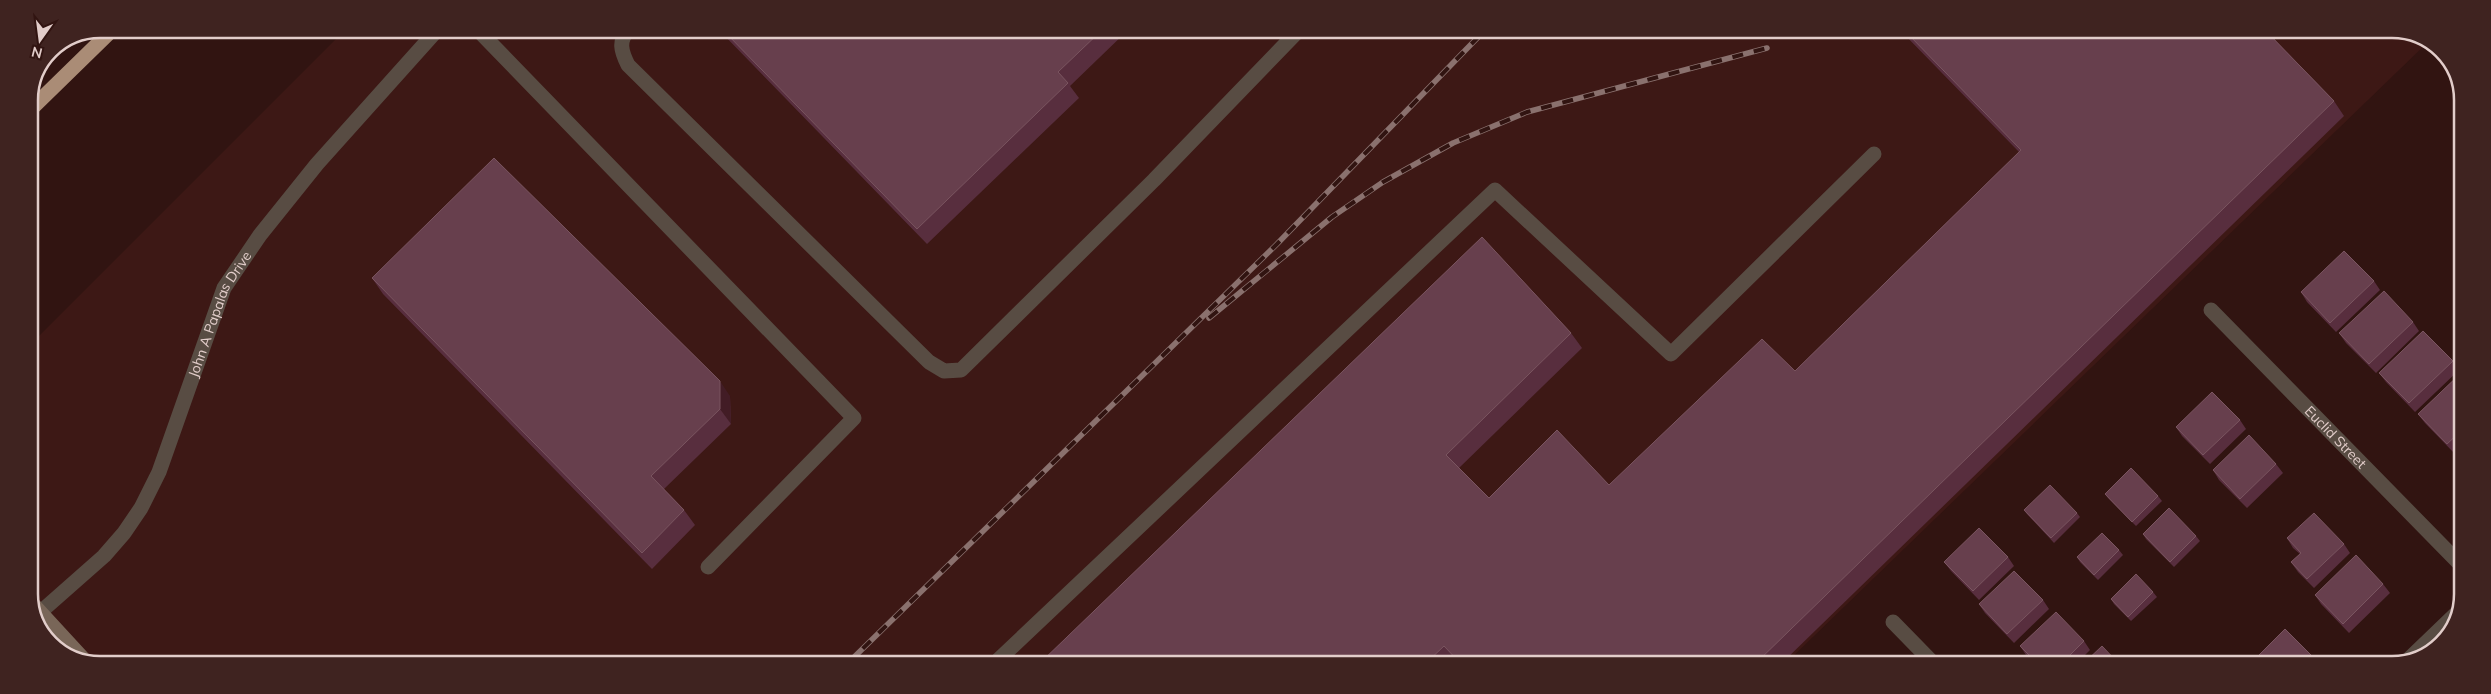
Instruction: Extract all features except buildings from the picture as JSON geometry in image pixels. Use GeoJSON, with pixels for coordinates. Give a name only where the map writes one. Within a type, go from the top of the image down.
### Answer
{"type":"FeatureCollection","features":[{"type":"Feature","properties":{"kind":"highway"},"geometry":{"type":"LineString","coordinates":[[38,102],[104,38]]}},
{"type":"Feature","properties":{"kind":"street","name":"John A Papalas Drive"},"geometry":{"type":"LineString","coordinates":[[40,612],[104,556],[124,534],[141,508],[159,472],[224,288],[255,242],[318,164],[430,38]]}},
{"type":"Feature","properties":{"kind":"street"},"geometry":{"type":"LineString","coordinates":[[486,38],[854,418],[708,567]]}},
{"type":"Feature","properties":{"kind":"street"},"geometry":{"type":"LineString","coordinates":[[623,38],[621,50],[628,65],[929,362],[944,371],[961,370],[1154,180],[1291,38]]}},
{"type":"Feature","properties":{"kind":"street"},"geometry":{"type":"LineString","coordinates":[[1002,656],[1495,190],[1671,354],[1874,154]]}},
{"type":"Feature","properties":{"kind":"street","name":"Euclid Street"},"geometry":{"type":"LineString","coordinates":[[2211,310],[2454,558]]}},
{"type":"Feature","properties":{"kind":"street"},"geometry":{"type":"LineString","coordinates":[[42,618],[75,651]]}},
{"type":"Feature","properties":{"kind":"street"},"geometry":{"type":"LineString","coordinates":[[1893,622],[1926,656]]}},
{"type":"Feature","properties":{"kind":"street"},"geometry":{"type":"LineString","coordinates":[[2418,650],[2446,623]]}},
{"type":"Feature","properties":{"kind":"shaded area"},"geometry":{"type":"Polygon","coordinates":[[[337,38],[2400,38],[2423,46],[1793,656],[91,656],[72,650],[59,641],[48,629],[39,607],[38,337],[337,38]]]}},
{"type":"Feature","properties":{"kind":"railway"},"geometry":{"type":"LineString","coordinates":[[855,656],[1277,244],[1477,38]]}},
{"type":"Feature","properties":{"kind":"railway"},"geometry":{"type":"LineString","coordinates":[[1209,318],[1332,217],[1383,182],[1453,143],[1527,112],[1767,48]]}}]}
